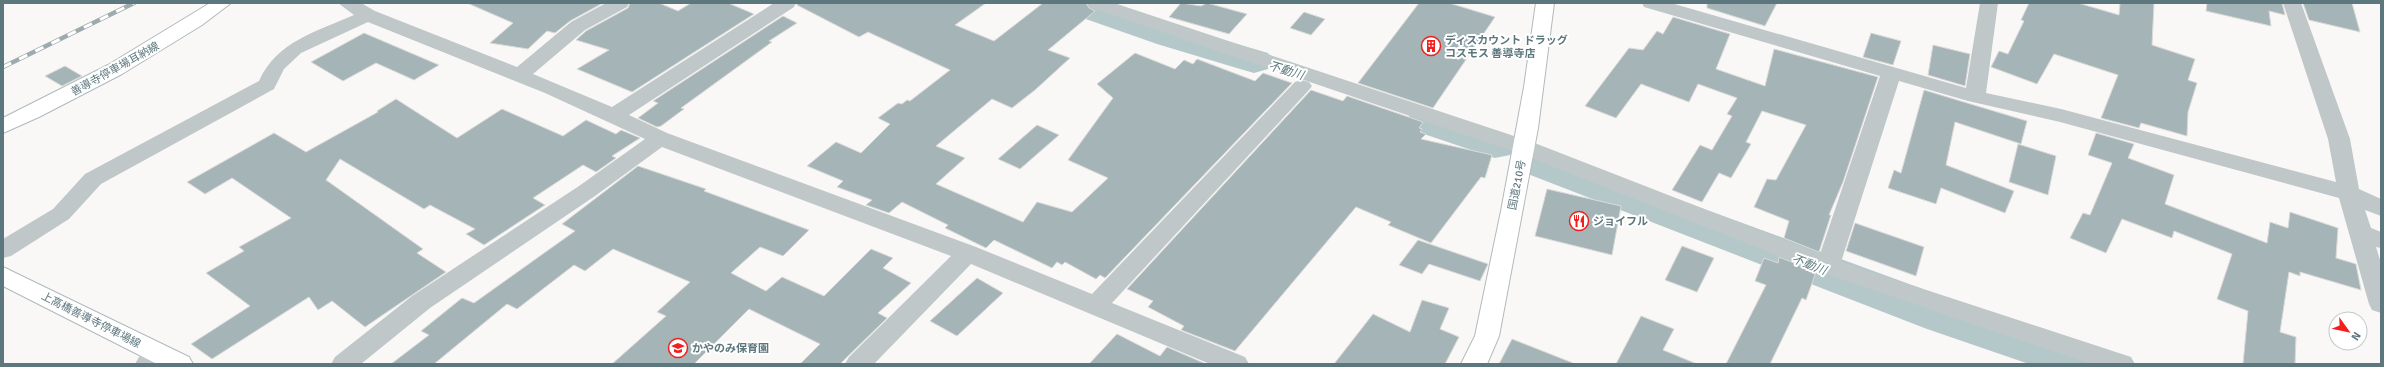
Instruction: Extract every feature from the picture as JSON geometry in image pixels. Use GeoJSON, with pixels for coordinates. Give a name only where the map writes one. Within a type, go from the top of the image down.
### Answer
{"type":"FeatureCollection","features":[{"type":"Feature","properties":{"kind":"main road","name":"善導寺停車場耳納線"},"geometry":{"type":"LineString","coordinates":[[3,126],[92,83],[176,35],[222,3]]}},
{"type":"Feature","properties":{"kind":"main road","name":"国道210号"},"geometry":{"type":"LineString","coordinates":[[1474,364],[1487,336],[1524,147],[1539,60],[1545,3]]}},
{"type":"Feature","properties":{"kind":"main road","name":"上高橋善導寺停車場線"},"geometry":{"type":"LineString","coordinates":[[3,276],[163,361]]}},
{"type":"Feature","properties":{"kind":"street"},"geometry":{"type":"LineString","coordinates":[[347,3],[368,15],[520,75],[614,115],[660,138],[968,253],[1232,363]]}},
{"type":"Feature","properties":{"kind":"street"},"geometry":{"type":"LineString","coordinates":[[520,75],[578,26],[620,3]]}},
{"type":"Feature","properties":{"kind":"street"},"geometry":{"type":"LineString","coordinates":[[614,115],[787,3]]}},
{"type":"Feature","properties":{"kind":"street"},"geometry":{"type":"LineString","coordinates":[[1096,3],[1524,147],[1828,266],[2122,364]]}},
{"type":"Feature","properties":{"kind":"street"},"geometry":{"type":"LineString","coordinates":[[1140,18],[1153,3]]}},
{"type":"Feature","properties":{"kind":"street"},"geometry":{"type":"LineString","coordinates":[[1651,3],[1891,74],[1975,97],[2061,116],[2349,193],[2381,208]]}},
{"type":"Feature","properties":{"kind":"street"},"geometry":{"type":"LineString","coordinates":[[1975,97],[1989,3]]}},
{"type":"Feature","properties":{"kind":"street"},"geometry":{"type":"LineString","coordinates":[[2292,3],[2339,139],[2349,193],[2359,233],[2381,304]]}},
{"type":"Feature","properties":{"kind":"street"},"geometry":{"type":"LineString","coordinates":[[3,250],[61,214],[93,180],[268,85],[274,67],[294,49],[368,15]]}},
{"type":"Feature","properties":{"kind":"street"},"geometry":{"type":"LineString","coordinates":[[1828,266],[1891,74]]}},
{"type":"Feature","properties":{"kind":"street"},"geometry":{"type":"LineString","coordinates":[[1095,306],[1302,86]]}},
{"type":"Feature","properties":{"kind":"street"},"geometry":{"type":"LineString","coordinates":[[344,364],[421,302],[587,191],[660,138]]}},
{"type":"Feature","properties":{"kind":"street"},"geometry":{"type":"LineString","coordinates":[[2359,233],[2381,240]]}},
{"type":"Feature","properties":{"kind":"street"},"geometry":{"type":"LineString","coordinates":[[858,364],[968,253]]}},
{"type":"Feature","properties":{"kind":"building"},"geometry":{"type":"Polygon","coordinates":[[[467,3],[603,3],[570,21],[555,33],[547,31],[528,49],[490,43],[513,23],[467,3]]]}},
{"type":"Feature","properties":{"kind":"building"},"geometry":{"type":"Polygon","coordinates":[[[630,3],[659,3],[678,11],[691,3],[728,3],[754,14],[632,92],[577,69],[609,50],[576,40],[586,31],[628,8],[630,3]]]}},
{"type":"Feature","properties":{"kind":"building"},"geometry":{"type":"Polygon","coordinates":[[[797,3],[986,3],[955,25],[994,41],[1043,3],[1086,3],[1089,8],[1095,11],[1048,50],[1070,58],[1035,90],[1012,108],[992,99],[936,146],[965,158],[936,184],[1023,222],[1037,202],[1072,212],[1108,178],[1068,160],[1113,98],[1097,84],[1135,53],[1175,69],[1184,60],[1193,64],[1197,59],[1255,81],[1263,73],[1292,83],[1105,278],[1100,275],[1096,279],[1065,262],[1062,265],[1057,262],[1052,268],[994,240],[986,248],[945,228],[948,225],[902,202],[889,213],[866,205],[872,200],[837,187],[843,181],[807,166],[836,142],[861,153],[890,124],[878,118],[898,103],[902,104],[907,100],[910,101],[950,70],[868,32],[859,37],[797,5],[797,3]]]}},
{"type":"Feature","properties":{"kind":"building"},"geometry":{"type":"Polygon","coordinates":[[[1181,3],[1201,6],[1207,3],[1247,14],[1229,34],[1169,17],[1181,3]]]}},
{"type":"Feature","properties":{"kind":"building","name":"ディスカウント ドラッグ コスモス 善導寺店"},"geometry":{"type":"Polygon","coordinates":[[[1419,3],[1449,3],[1495,17],[1433,108],[1358,83],[1419,3]]]}},
{"type":"Feature","properties":{"kind":"building"},"geometry":{"type":"Polygon","coordinates":[[[1707,3],[1777,3],[1765,26],[1707,8],[1707,3]]]}},
{"type":"Feature","properties":{"kind":"building"},"geometry":{"type":"Polygon","coordinates":[[[2029,3],[2078,3],[2119,15],[2120,3],[2154,3],[2152,45],[2195,59],[2188,80],[2197,83],[2188,112],[2187,136],[2141,123],[2139,128],[2101,118],[2118,75],[2054,54],[2037,84],[1991,67],[1999,51],[2008,54],[2024,21],[2021,20],[2029,3]]]}},
{"type":"Feature","properties":{"kind":"building"},"geometry":{"type":"Polygon","coordinates":[[[2207,3],[2282,3],[2285,15],[2269,11],[2271,26],[2206,11],[2207,3]]]}},
{"type":"Feature","properties":{"kind":"building"},"geometry":{"type":"Polygon","coordinates":[[[2303,3],[2352,3],[2360,32],[2309,20],[2303,3]]]}},
{"type":"Feature","properties":{"kind":"building"},"geometry":{"type":"Polygon","coordinates":[[[1304,12],[1325,19],[1311,35],[1290,28],[1304,12]]]}},
{"type":"Feature","properties":{"kind":"building"},"geometry":{"type":"Polygon","coordinates":[[[783,16],[797,23],[769,41],[772,42],[681,108],[684,109],[661,126],[657,127],[638,118],[658,103],[653,101],[783,16]]]}},
{"type":"Feature","properties":{"kind":"building"},"geometry":{"type":"Polygon","coordinates":[[[1673,17],[1730,34],[1716,69],[1765,86],[1774,49],[1878,77],[1843,182],[1829,215],[1831,215],[1819,252],[1784,238],[1789,221],[1754,207],[1767,179],[1776,180],[1806,125],[1762,111],[1746,142],[1751,144],[1731,178],[1719,173],[1702,202],[1672,190],[1700,145],[1712,150],[1732,116],[1727,114],[1737,98],[1698,84],[1689,102],[1641,84],[1616,118],[1585,106],[1629,48],[1643,50],[1657,31],[1663,34],[1673,17]]]}},
{"type":"Feature","properties":{"kind":"building"},"geometry":{"type":"Polygon","coordinates":[[[364,33],[439,65],[414,80],[376,63],[343,81],[311,62],[364,33]]]}},
{"type":"Feature","properties":{"kind":"building"},"geometry":{"type":"Polygon","coordinates":[[[1871,33],[1901,41],[1893,65],[1863,57],[1871,33]]]}},
{"type":"Feature","properties":{"kind":"building"},"geometry":{"type":"Polygon","coordinates":[[[1933,45],[1970,54],[1965,86],[1928,75],[1933,45]]]}},
{"type":"Feature","properties":{"kind":"building"},"geometry":{"type":"Polygon","coordinates":[[[65,66],[82,76],[62,86],[45,76],[65,66]]]}},
{"type":"Feature","properties":{"kind":"building"},"geometry":{"type":"Polygon","coordinates":[[[1311,90],[1343,101],[1347,96],[1423,122],[1419,128],[1422,129],[1420,132],[1426,134],[1421,139],[1492,155],[1485,178],[1481,177],[1431,243],[1388,225],[1391,222],[1356,207],[1235,351],[1181,330],[1184,326],[1148,307],[1153,301],[1127,289],[1311,90]]]}},
{"type":"Feature","properties":{"kind":"building"},"geometry":{"type":"Polygon","coordinates":[[[1924,90],[2027,121],[2021,144],[1955,122],[1946,165],[2014,191],[2005,213],[1941,188],[1936,204],[1888,188],[1894,170],[1901,173],[1924,90]]]}},
{"type":"Feature","properties":{"kind":"building"},"geometry":{"type":"Polygon","coordinates":[[[396,99],[457,138],[502,109],[563,136],[586,120],[616,134],[621,130],[640,138],[612,156],[616,158],[596,172],[583,165],[533,198],[545,205],[484,245],[466,234],[475,229],[430,205],[424,209],[340,159],[326,180],[423,249],[417,253],[446,272],[365,327],[332,301],[318,310],[309,297],[212,359],[191,344],[250,306],[206,273],[244,251],[239,247],[291,218],[232,178],[205,194],[187,182],[274,133],[306,152],[378,112],[377,111],[396,99]]]}},
{"type":"Feature","properties":{"kind":"building"},"geometry":{"type":"Polygon","coordinates":[[[1037,125],[1059,135],[1020,169],[998,159],[1037,125]]]}},
{"type":"Feature","properties":{"kind":"building"},"geometry":{"type":"Polygon","coordinates":[[[2096,133],[2134,144],[2128,158],[2174,175],[2165,204],[2267,243],[2270,222],[2288,228],[2290,212],[2338,228],[2336,258],[2356,264],[2361,290],[2300,272],[2300,276],[2289,272],[2280,332],[2296,337],[2295,364],[2243,364],[2248,311],[2217,299],[2232,254],[2174,231],[2172,238],[2122,219],[2106,253],[2070,238],[2083,213],[2090,215],[2112,163],[2088,155],[2096,133]]]}},
{"type":"Feature","properties":{"kind":"building"},"geometry":{"type":"Polygon","coordinates":[[[2018,144],[2056,156],[2048,195],[2009,182],[2018,144]]]}},
{"type":"Feature","properties":{"kind":"building"},"geometry":{"type":"Polygon","coordinates":[[[638,166],[706,189],[704,191],[809,230],[783,256],[760,247],[731,273],[766,291],[782,277],[824,296],[871,249],[893,258],[883,268],[911,283],[878,313],[887,318],[840,364],[800,364],[820,344],[749,309],[694,364],[612,364],[666,316],[657,312],[690,282],[613,249],[585,271],[574,265],[517,309],[507,304],[434,364],[391,364],[429,335],[421,331],[462,298],[474,303],[575,231],[562,224],[638,166]]]}},
{"type":"Feature","properties":{"kind":"building","name":"ジョイフル"},"geometry":{"type":"Polygon","coordinates":[[[1547,189],[1621,206],[1612,255],[1535,236],[1547,189]]]}},
{"type":"Feature","properties":{"kind":"building"},"geometry":{"type":"Polygon","coordinates":[[[1855,223],[1924,247],[1916,276],[1846,251],[1855,223]]]}},
{"type":"Feature","properties":{"kind":"building"},"geometry":{"type":"Polygon","coordinates":[[[1418,240],[1488,264],[1480,281],[1429,264],[1422,274],[1399,265],[1418,240]]]}},
{"type":"Feature","properties":{"kind":"building"},"geometry":{"type":"Polygon","coordinates":[[[1682,246],[1714,258],[1697,292],[1665,280],[1682,246]]]}},
{"type":"Feature","properties":{"kind":"building"},"geometry":{"type":"Polygon","coordinates":[[[1779,257],[1816,272],[1806,300],[1802,298],[1770,364],[1726,364],[1766,285],[1755,281],[1764,258],[1778,263],[1779,257]]]}},
{"type":"Feature","properties":{"kind":"building"},"geometry":{"type":"Polygon","coordinates":[[[977,278],[1003,293],[957,336],[930,321],[977,278]]]}},
{"type":"Feature","properties":{"kind":"building"},"geometry":{"type":"Polygon","coordinates":[[[1422,300],[1449,308],[1440,329],[1459,337],[1445,364],[1334,364],[1373,314],[1410,332],[1422,300]]]}},
{"type":"Feature","properties":{"kind":"building"},"geometry":{"type":"Polygon","coordinates":[[[1641,316],[1674,329],[1663,350],[1697,364],[1616,364],[1641,316]]]}},
{"type":"Feature","properties":{"kind":"building"},"geometry":{"type":"Polygon","coordinates":[[[1117,334],[1160,356],[1167,347],[1206,364],[1089,364],[1117,334]]]}},
{"type":"Feature","properties":{"kind":"building"},"geometry":{"type":"Polygon","coordinates":[[[1512,339],[1573,363],[1573,364],[1499,364],[1512,339]]]}},
{"type":"Feature","properties":{"kind":"waterway","name":"不動川"},"geometry":{"type":"LineString","coordinates":[[1076,3],[1170,36],[1254,61]]}},
{"type":"Feature","properties":{"kind":"waterway","name":"不動川"},"geometry":{"type":"LineString","coordinates":[[1426,121],[1495,145]]}},
{"type":"Feature","properties":{"kind":"waterway","name":"不動川"},"geometry":{"type":"LineString","coordinates":[[1535,161],[1944,316],[2085,364]]}},
{"type":"Feature","properties":{"kind":"railway"},"geometry":{"type":"LineString","coordinates":[[3,67],[134,3]]}},
{"type":"Feature","properties":{"kind":"place","name":"ディスカウント ドラッグ コスモス 善導寺店"},"geometry":{"type":"Point","coordinates":[1431,46]}},
{"type":"Feature","properties":{"kind":"place","name":"ジョイフル"},"geometry":{"type":"Point","coordinates":[1579,221]}},
{"type":"Feature","properties":{"kind":"place","name":"かやのみ保育園"},"geometry":{"type":"Point","coordinates":[678,348]}}]}
